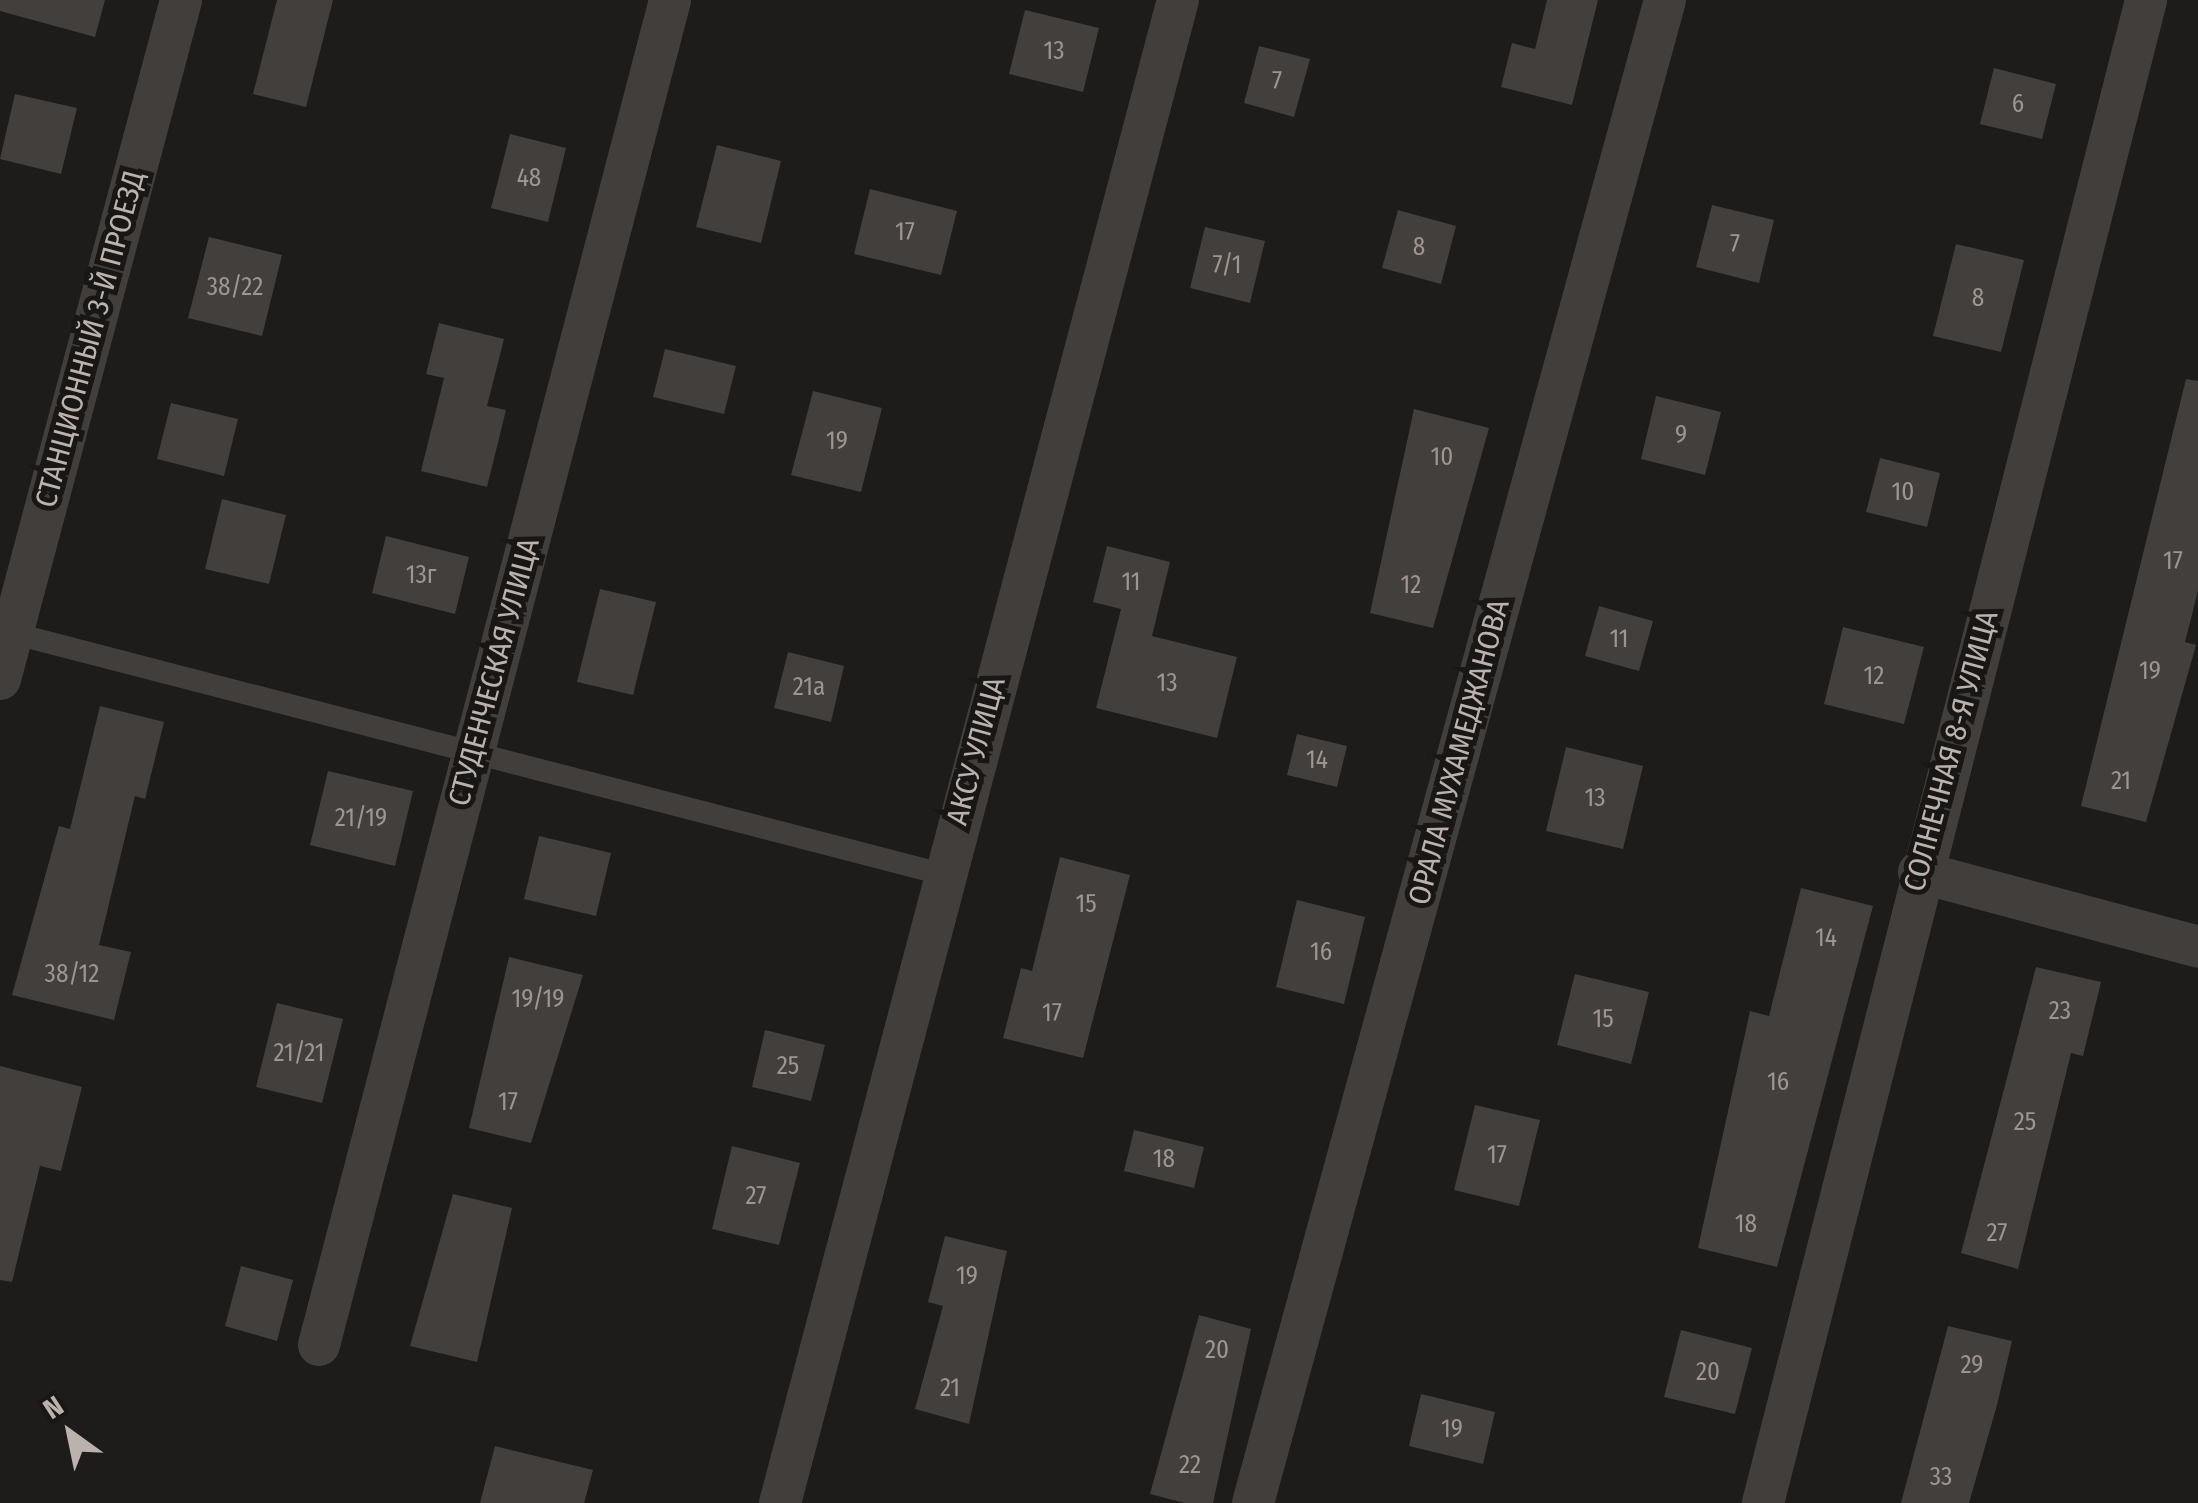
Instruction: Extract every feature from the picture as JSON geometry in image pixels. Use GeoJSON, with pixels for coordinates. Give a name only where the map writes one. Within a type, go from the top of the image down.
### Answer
{"type":"FeatureCollection","features":[{"type":"Feature","properties":{"kind":"street","name":"СТАНЦИОННЫЙ 3-Й ПРОЕЗД"},"geometry":{"type":"LineString","coordinates":[[0,679],[12,605],[181,0]]}},
{"type":"Feature","properties":{"kind":"street","name":"СТУДЕНЧЕСКАЯ УЛИЦА"},"geometry":{"type":"LineString","coordinates":[[319,1345],[670,0]]}},
{"type":"Feature","properties":{"kind":"street","name":"АКСУ УЛИЦА"},"geometry":{"type":"LineString","coordinates":[[780,1503],[942,874],[1178,0]]}},
{"type":"Feature","properties":{"kind":"street","name":"ОРАЛА МУХАМЕДЖАНОВА"},"geometry":{"type":"LineString","coordinates":[[1254,1503],[1665,0]]}},
{"type":"Feature","properties":{"kind":"street","name":"СОЛНЕЧНАЯ 8-Я УЛИЦА"},"geometry":{"type":"LineString","coordinates":[[1763,1503],[1919,872],[2146,0]]}},
{"type":"Feature","properties":{"kind":"street"},"geometry":{"type":"LineString","coordinates":[[1919,872],[2198,946]]}},
{"type":"Feature","properties":{"kind":"lane"},"geometry":{"type":"LineString","coordinates":[[12,605],[473,756],[942,874]]}},
{"type":"Feature","properties":{"kind":"building"},"geometry":{"type":"Polygon","coordinates":[[[0,0],[105,0],[95,37],[0,11],[0,0]]]}},
{"type":"Feature","properties":{"kind":"building"},"geometry":{"type":"Polygon","coordinates":[[[277,0],[333,0],[306,107],[253,94],[277,0]]]}},
{"type":"Feature","properties":{"kind":"building"},"geometry":{"type":"Polygon","coordinates":[[[1547,0],[1598,0],[1572,105],[1501,87],[1512,43],[1535,49],[1547,0]]]}},
{"type":"Feature","properties":{"kind":"building"},"geometry":{"type":"Polygon","coordinates":[[[1025,10],[1099,28],[1083,92],[1009,74],[1025,10]]]}},
{"type":"Feature","properties":{"kind":"building"},"geometry":{"type":"Polygon","coordinates":[[[1259,46],[1310,59],[1294,117],[1244,103],[1259,46]]]}},
{"type":"Feature","properties":{"kind":"building"},"geometry":{"type":"Polygon","coordinates":[[[1994,68],[2056,84],[2042,139],[1980,124],[1994,68]]]}},
{"type":"Feature","properties":{"kind":"building"},"geometry":{"type":"Polygon","coordinates":[[[15,94],[77,108],[61,174],[0,159],[15,94]]]}},
{"type":"Feature","properties":{"kind":"building"},"geometry":{"type":"Polygon","coordinates":[[[510,134],[566,148],[548,222],[491,208],[510,134]]]}},
{"type":"Feature","properties":{"kind":"building"},"geometry":{"type":"Polygon","coordinates":[[[717,145],[781,161],[761,243],[696,227],[717,145]]]}},
{"type":"Feature","properties":{"kind":"building"},"geometry":{"type":"Polygon","coordinates":[[[870,189],[957,211],[941,275],[854,254],[870,189]]]}},
{"type":"Feature","properties":{"kind":"building"},"geometry":{"type":"Polygon","coordinates":[[[1712,205],[1774,220],[1759,283],[1696,267],[1712,205]]]}},
{"type":"Feature","properties":{"kind":"building"},"geometry":{"type":"Polygon","coordinates":[[[1398,210],[1456,226],[1441,284],[1382,268],[1398,210]]]}},
{"type":"Feature","properties":{"kind":"building"},"geometry":{"type":"Polygon","coordinates":[[[1205,227],[1265,241],[1250,303],[1190,288],[1205,227]]]}},
{"type":"Feature","properties":{"kind":"building"},"geometry":{"type":"Polygon","coordinates":[[[209,237],[282,255],[262,336],[188,318],[209,237]]]}},
{"type":"Feature","properties":{"kind":"building"},"geometry":{"type":"Polygon","coordinates":[[[1956,244],[2024,260],[2001,352],[1933,336],[1956,244]]]}},
{"type":"Feature","properties":{"kind":"building"},"geometry":{"type":"Polygon","coordinates":[[[439,323],[504,339],[487,406],[506,410],[487,487],[421,471],[444,378],[426,374],[439,323]]]}},
{"type":"Feature","properties":{"kind":"building"},"geometry":{"type":"Polygon","coordinates":[[[665,349],[736,366],[724,414],[653,397],[665,349]]]}},
{"type":"Feature","properties":{"kind":"building"},"geometry":{"type":"Polygon","coordinates":[[[2186,379],[2198,381],[2198,591],[2185,642],[2196,645],[2146,822],[2081,806],[2186,379]]]}},
{"type":"Feature","properties":{"kind":"building"},"geometry":{"type":"Polygon","coordinates":[[[813,391],[882,408],[861,492],[791,475],[813,391]]]}},
{"type":"Feature","properties":{"kind":"building"},"geometry":{"type":"Polygon","coordinates":[[[1656,396],[1721,412],[1705,475],[1641,459],[1656,396]]]}},
{"type":"Feature","properties":{"kind":"building"},"geometry":{"type":"Polygon","coordinates":[[[171,403],[238,419],[224,476],[157,459],[171,403]]]}},
{"type":"Feature","properties":{"kind":"building"},"geometry":{"type":"Polygon","coordinates":[[[1414,409],[1489,428],[1433,628],[1370,613],[1414,409]]]}},
{"type":"Feature","properties":{"kind":"building"},"geometry":{"type":"Polygon","coordinates":[[[1880,458],[1940,473],[1927,527],[1866,512],[1880,458]]]}},
{"type":"Feature","properties":{"kind":"building"},"geometry":{"type":"Polygon","coordinates":[[[222,499],[286,515],[269,584],[205,569],[222,499]]]}},
{"type":"Feature","properties":{"kind":"building"},"geometry":{"type":"Polygon","coordinates":[[[386,536],[469,557],[455,614],[372,593],[386,536]]]}},
{"type":"Feature","properties":{"kind":"building"},"geometry":{"type":"Polygon","coordinates":[[[1107,546],[1170,562],[1152,636],[1237,657],[1217,738],[1096,708],[1121,609],[1093,602],[1107,546]]]}},
{"type":"Feature","properties":{"kind":"building"},"geometry":{"type":"Polygon","coordinates":[[[600,589],[656,602],[633,695],[577,682],[600,589]]]}},
{"type":"Feature","properties":{"kind":"building"},"geometry":{"type":"Polygon","coordinates":[[[1599,606],[1653,621],[1639,671],[1585,656],[1599,606]]]}},
{"type":"Feature","properties":{"kind":"building"},"geometry":{"type":"Polygon","coordinates":[[[1843,627],[1924,647],[1904,724],[1824,704],[1843,627]]]}},
{"type":"Feature","properties":{"kind":"building"},"geometry":{"type":"Polygon","coordinates":[[[788,652],[844,666],[831,722],[774,708],[788,652]]]}},
{"type":"Feature","properties":{"kind":"building"},"geometry":{"type":"Polygon","coordinates":[[[100,706],[164,722],[145,799],[135,796],[99,945],[131,952],[114,1020],[12,995],[59,826],[70,829],[100,706]]]}},
{"type":"Feature","properties":{"kind":"building"},"geometry":{"type":"Polygon","coordinates":[[[1297,734],[1347,746],[1337,787],[1287,775],[1297,734]]]}},
{"type":"Feature","properties":{"kind":"building"},"geometry":{"type":"Polygon","coordinates":[[[1566,747],[1643,766],[1623,849],[1546,831],[1566,747]]]}},
{"type":"Feature","properties":{"kind":"building"},"geometry":{"type":"Polygon","coordinates":[[[328,771],[413,791],[395,866],[310,845],[328,771]]]}},
{"type":"Feature","properties":{"kind":"building"},"geometry":{"type":"Polygon","coordinates":[[[539,836],[611,853],[596,916],[524,899],[539,836]]]}},
{"type":"Feature","properties":{"kind":"building"},"geometry":{"type":"Polygon","coordinates":[[[1060,857],[1130,875],[1083,1058],[1003,1038],[1021,968],[1032,971],[1060,857]]]}},
{"type":"Feature","properties":{"kind":"building"},"geometry":{"type":"Polygon","coordinates":[[[1801,888],[1873,906],[1777,1267],[1698,1248],[1750,1011],[1769,1016],[1801,888]]]}},
{"type":"Feature","properties":{"kind":"building"},"geometry":{"type":"Polygon","coordinates":[[[1297,900],[1365,917],[1344,1004],[1276,987],[1297,900]]]}},
{"type":"Feature","properties":{"kind":"building"},"geometry":{"type":"Polygon","coordinates":[[[509,957],[583,975],[531,1143],[469,1128],[509,957]]]}},
{"type":"Feature","properties":{"kind":"building"},"geometry":{"type":"Polygon","coordinates":[[[2036,967],[2101,982],[2083,1056],[2071,1053],[2018,1269],[1961,1253],[2036,967]]]}},
{"type":"Feature","properties":{"kind":"building"},"geometry":{"type":"Polygon","coordinates":[[[1575,974],[1649,992],[1631,1064],[1557,1045],[1575,974]]]}},
{"type":"Feature","properties":{"kind":"building"},"geometry":{"type":"Polygon","coordinates":[[[277,1003],[343,1019],[322,1103],[256,1087],[277,1003]]]}},
{"type":"Feature","properties":{"kind":"building"},"geometry":{"type":"Polygon","coordinates":[[[765,1030],[825,1045],[811,1101],[752,1087],[765,1030]]]}},
{"type":"Feature","properties":{"kind":"building"},"geometry":{"type":"Polygon","coordinates":[[[0,1066],[82,1087],[61,1171],[40,1166],[12,1282],[0,1280],[0,1066]]]}},
{"type":"Feature","properties":{"kind":"building"},"geometry":{"type":"Polygon","coordinates":[[[1475,1105],[1540,1120],[1519,1206],[1454,1190],[1475,1105]]]}},
{"type":"Feature","properties":{"kind":"building"},"geometry":{"type":"Polygon","coordinates":[[[1134,1130],[1204,1147],[1194,1188],[1124,1171],[1134,1130]]]}},
{"type":"Feature","properties":{"kind":"building"},"geometry":{"type":"Polygon","coordinates":[[[732,1146],[800,1163],[779,1245],[712,1229],[732,1146]]]}},
{"type":"Feature","properties":{"kind":"building"},"geometry":{"type":"Polygon","coordinates":[[[453,1194],[512,1208],[477,1362],[410,1346],[453,1194]]]}},
{"type":"Feature","properties":{"kind":"building"},"geometry":{"type":"Polygon","coordinates":[[[945,1236],[1007,1251],[969,1424],[915,1409],[943,1306],[928,1302],[945,1236]]]}},
{"type":"Feature","properties":{"kind":"building"},"geometry":{"type":"Polygon","coordinates":[[[241,1266],[293,1280],[277,1341],[225,1326],[241,1266]]]}},
{"type":"Feature","properties":{"kind":"building"},"geometry":{"type":"Polygon","coordinates":[[[1199,1315],[1251,1329],[1213,1503],[1185,1503],[1150,1494],[1199,1315]]]}},
{"type":"Feature","properties":{"kind":"building"},"geometry":{"type":"Polygon","coordinates":[[[1948,1326],[2012,1341],[1997,1405],[1969,1503],[1901,1503],[1948,1326]]]}},
{"type":"Feature","properties":{"kind":"building"},"geometry":{"type":"Polygon","coordinates":[[[1681,1330],[1752,1348],[1735,1414],[1664,1397],[1681,1330]]]}},
{"type":"Feature","properties":{"kind":"building"},"geometry":{"type":"Polygon","coordinates":[[[1421,1394],[1495,1412],[1483,1464],[1409,1446],[1421,1394]]]}},
{"type":"Feature","properties":{"kind":"building"},"geometry":{"type":"Polygon","coordinates":[[[495,1446],[593,1470],[584,1503],[480,1503],[495,1446]]]}}]}
